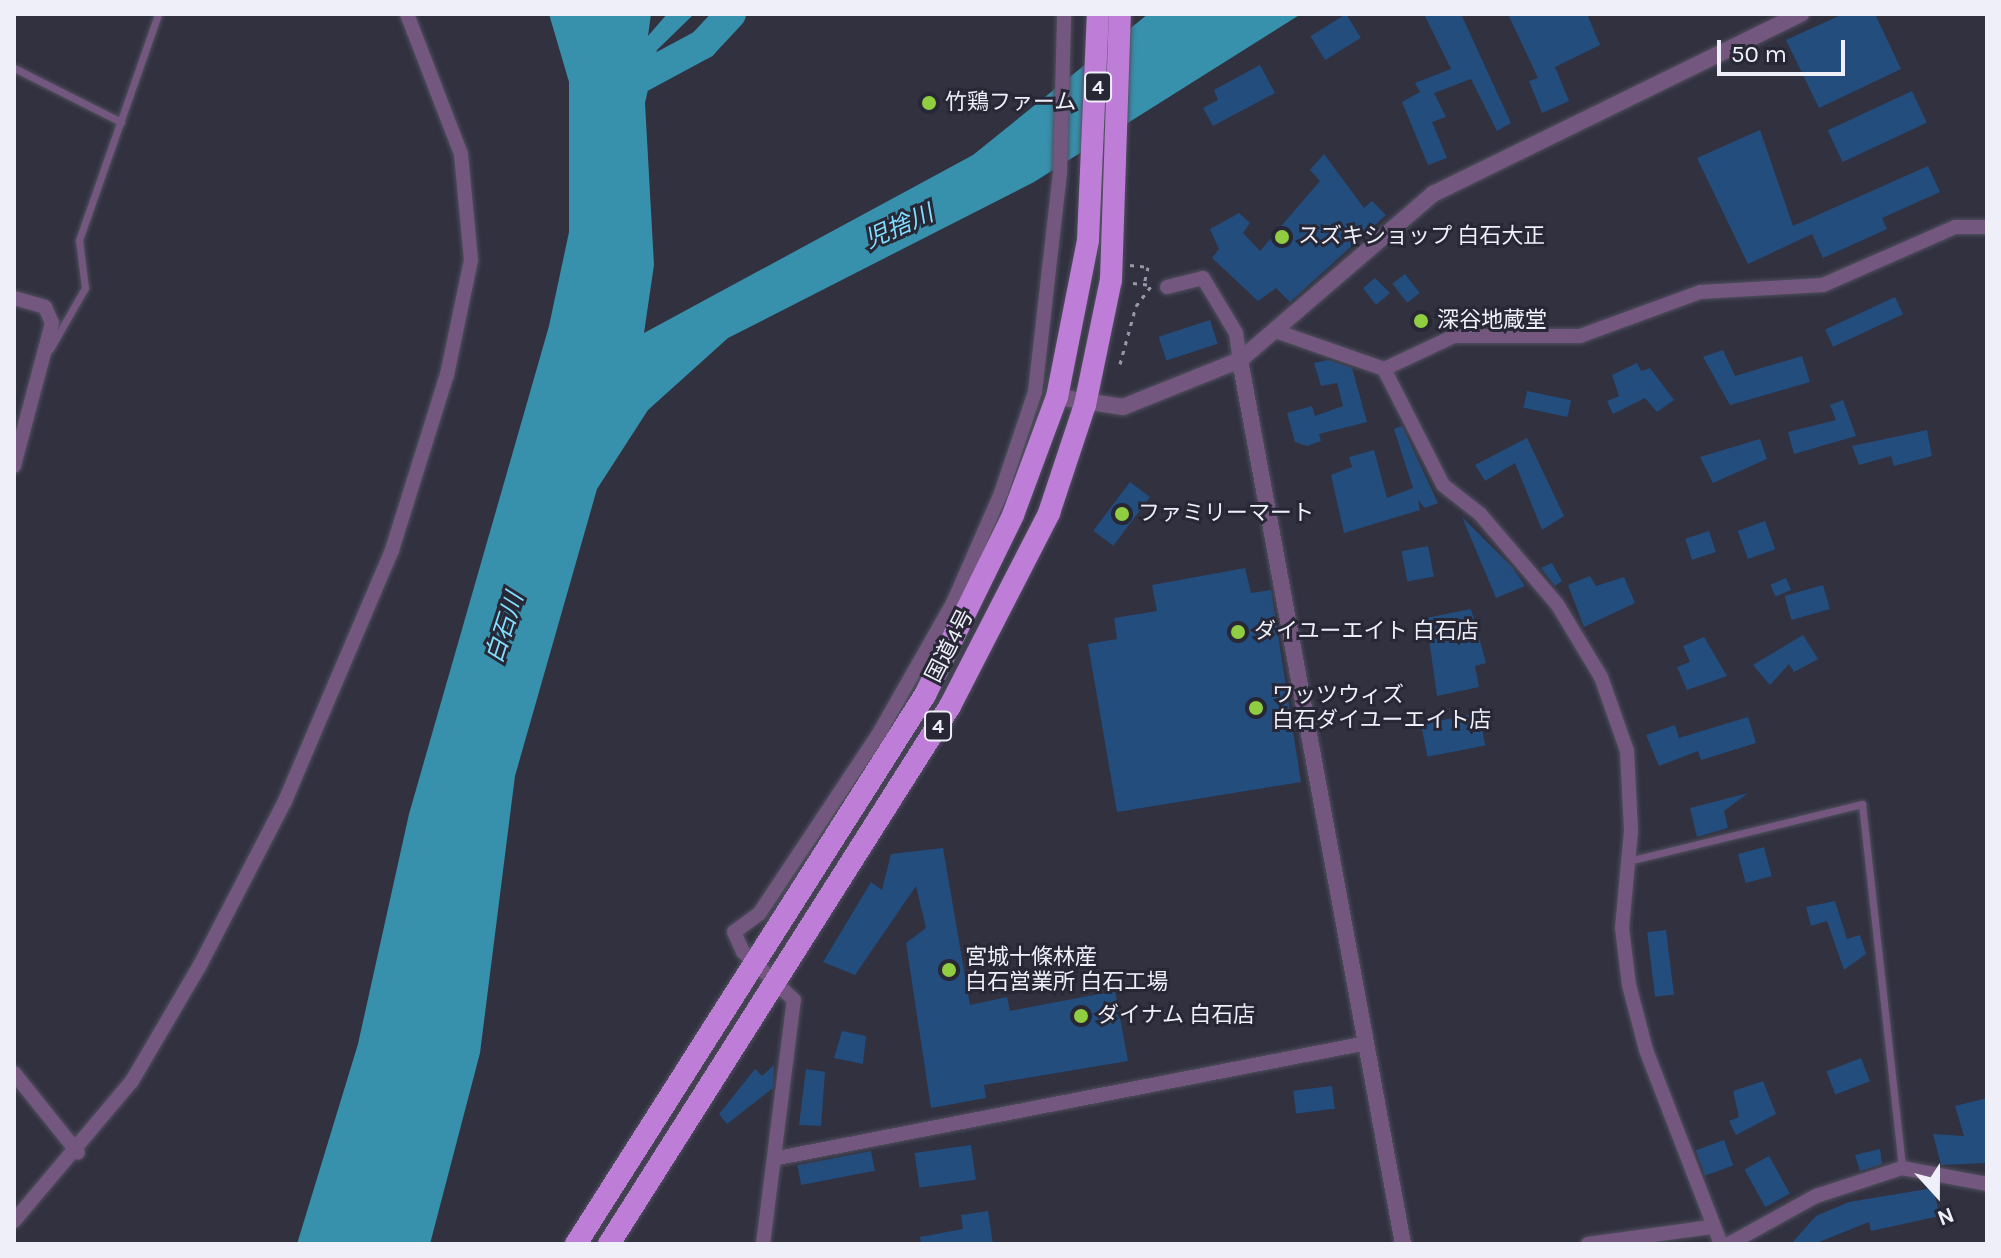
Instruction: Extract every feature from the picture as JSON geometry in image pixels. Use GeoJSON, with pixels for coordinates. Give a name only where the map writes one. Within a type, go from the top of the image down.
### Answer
{"type":"FeatureCollection","features":[{"type":"Feature","properties":{"kind":"highway","name":"国道4号"},"geometry":{"type":"LineString","coordinates":[[576,1244],[932,682],[1013,515],[1057,397],[1097,161],[1098,14]]}},
{"type":"Feature","properties":{"kind":"highway","name":"国道4号"},"geometry":{"type":"LineString","coordinates":[[609,1244],[773,977],[974,667],[1037,542],[1085,405],[1111,280],[1120,149],[1120,14]]}},
{"type":"Feature","properties":{"kind":"street"},"geometry":{"type":"LineString","coordinates":[[14,1221],[78,1153],[132,1081],[285,801],[392,550],[447,375],[471,260],[472,214],[461,154],[407,14]]}},
{"type":"Feature","properties":{"kind":"street"},"geometry":{"type":"LineString","coordinates":[[763,1244],[778,1158],[794,1000],[754,962],[734,932],[759,914],[878,735],[953,603],[1001,493],[1035,392],[1060,171],[1064,14]]}},
{"type":"Feature","properties":{"kind":"street"},"geometry":{"type":"LineString","coordinates":[[1057,397],[1085,405],[1123,407],[1240,360],[1278,332],[1433,194],[1801,14]]}},
{"type":"Feature","properties":{"kind":"street"},"geometry":{"type":"LineString","coordinates":[[1384,369],[1454,336],[1580,336],[1700,292],[1823,285],[1955,227],[1987,227]]}},
{"type":"Feature","properties":{"kind":"street"},"geometry":{"type":"LineString","coordinates":[[1160,286],[1203,278],[1236,333],[1403,1244]]}},
{"type":"Feature","properties":{"kind":"street"},"geometry":{"type":"LineString","coordinates":[[14,298],[45,307],[50,349],[14,466]]}},
{"type":"Feature","properties":{"kind":"street"},"geometry":{"type":"LineString","coordinates":[[1278,332],[1384,369],[1443,485],[1480,514],[1557,604],[1601,677],[1627,751],[1628,861],[1622,928],[1629,985],[1711,1227],[1721,1244]]}},
{"type":"Feature","properties":{"kind":"street"},"geometry":{"type":"LineString","coordinates":[[778,1158],[1367,1043]]}},
{"type":"Feature","properties":{"kind":"street"},"geometry":{"type":"LineString","coordinates":[[14,1073],[78,1153]]}},
{"type":"Feature","properties":{"kind":"street"},"geometry":{"type":"LineString","coordinates":[[1729,1244],[1816,1196],[1902,1168],[1987,1184]]}},
{"type":"Feature","properties":{"kind":"street"},"geometry":{"type":"LineString","coordinates":[[1588,1244],[1711,1227]]}},
{"type":"Feature","properties":{"kind":"lane"},"geometry":{"type":"LineString","coordinates":[[50,349],[85,288],[79,240],[158,14]]}},
{"type":"Feature","properties":{"kind":"lane"},"geometry":{"type":"LineString","coordinates":[[14,68],[121,122]]}},
{"type":"Feature","properties":{"kind":"lane"},"geometry":{"type":"LineString","coordinates":[[1628,861],[1862,804],[1902,1168]]}},
{"type":"Feature","properties":{"kind":"path"},"geometry":{"type":"LineString","coordinates":[[1130,265],[1148,267],[1144,284]]}},
{"type":"Feature","properties":{"kind":"path"},"geometry":{"type":"LineString","coordinates":[[1120,364],[1136,306],[1160,286]]}},
{"type":"Feature","properties":{"kind":"water"},"geometry":{"type":"Polygon","coordinates":[[[549,14],[651,14],[648,36],[667,14],[694,14],[657,50],[645,103],[654,265],[644,333],[973,155],[1148,14],[1301,14],[1034,182],[728,338],[648,410],[597,489],[515,776],[480,1053],[430,1244],[297,1244],[358,1044],[409,814],[549,326],[569,232],[569,82],[549,14]]]}},
{"type":"Feature","properties":{"kind":"building"},"geometry":{"type":"Polygon","coordinates":[[[1346,14],[1361,38],[1325,60],[1310,36],[1346,14]]]}},
{"type":"Feature","properties":{"kind":"building"},"geometry":{"type":"Polygon","coordinates":[[[1424,14],[1461,14],[1511,123],[1497,131],[1471,79],[1434,93],[1446,117],[1432,122],[1447,158],[1428,165],[1402,102],[1420,92],[1415,83],[1451,69],[1424,14]]]}},
{"type":"Feature","properties":{"kind":"building"},"geometry":{"type":"Polygon","coordinates":[[[1508,14],[1587,14],[1600,45],[1555,67],[1569,101],[1542,113],[1529,81],[1538,78],[1508,14]]]}},
{"type":"Feature","properties":{"kind":"building"},"geometry":{"type":"Polygon","coordinates":[[[1843,14],[1875,14],[1901,69],[1819,108],[1786,40],[1843,14]]]}},
{"type":"Feature","properties":{"kind":"building"},"geometry":{"type":"Polygon","coordinates":[[[1260,65],[1275,93],[1213,126],[1203,108],[1218,100],[1214,90],[1260,65]]]}},
{"type":"Feature","properties":{"kind":"building"},"geometry":{"type":"Polygon","coordinates":[[[1912,91],[1927,123],[1843,162],[1828,130],[1912,91]]]}},
{"type":"Feature","properties":{"kind":"building"},"geometry":{"type":"Polygon","coordinates":[[[1760,130],[1793,226],[1928,166],[1940,192],[1882,218],[1887,229],[1823,258],[1812,234],[1748,264],[1697,158],[1760,130]]]}},
{"type":"Feature","properties":{"kind":"building"},"geometry":{"type":"Polygon","coordinates":[[[1324,154],[1364,208],[1372,201],[1386,215],[1290,302],[1276,288],[1258,301],[1212,258],[1219,249],[1210,229],[1239,213],[1250,223],[1243,233],[1260,251],[1320,181],[1310,170],[1324,154]]]}},
{"type":"Feature","properties":{"kind":"building"},"geometry":{"type":"Polygon","coordinates":[[[1405,274],[1420,293],[1407,303],[1392,284],[1405,274]]]}},
{"type":"Feature","properties":{"kind":"building"},"geometry":{"type":"Polygon","coordinates":[[[1375,278],[1390,293],[1376,305],[1363,288],[1375,278]]]}},
{"type":"Feature","properties":{"kind":"building"},"geometry":{"type":"Polygon","coordinates":[[[1895,297],[1903,314],[1833,347],[1825,330],[1895,297]]]}},
{"type":"Feature","properties":{"kind":"building"},"geometry":{"type":"Polygon","coordinates":[[[1210,320],[1218,344],[1166,360],[1159,337],[1210,320]]]}},
{"type":"Feature","properties":{"kind":"building"},"geometry":{"type":"Polygon","coordinates":[[[1723,350],[1735,376],[1802,356],[1810,382],[1730,405],[1703,357],[1723,350]]]}},
{"type":"Feature","properties":{"kind":"building"},"geometry":{"type":"Polygon","coordinates":[[[1328,360],[1352,368],[1367,422],[1319,434],[1321,441],[1307,446],[1295,442],[1287,413],[1312,406],[1315,416],[1343,406],[1337,383],[1321,386],[1314,363],[1328,360]]]}},
{"type":"Feature","properties":{"kind":"building"},"geometry":{"type":"Polygon","coordinates":[[[1637,363],[1641,371],[1650,368],[1674,400],[1657,412],[1645,398],[1613,414],[1607,401],[1619,396],[1612,375],[1637,363]]]}},
{"type":"Feature","properties":{"kind":"building"},"geometry":{"type":"Polygon","coordinates":[[[1527,391],[1571,400],[1567,417],[1523,408],[1527,391]]]}},
{"type":"Feature","properties":{"kind":"building"},"geometry":{"type":"Polygon","coordinates":[[[1843,400],[1856,436],[1794,454],[1788,432],[1836,420],[1830,405],[1843,400]]]}},
{"type":"Feature","properties":{"kind":"building"},"geometry":{"type":"Polygon","coordinates":[[[1402,426],[1438,503],[1425,508],[1418,500],[1420,510],[1344,533],[1331,475],[1352,467],[1349,457],[1374,450],[1387,498],[1413,488],[1394,429],[1402,426]]]}},
{"type":"Feature","properties":{"kind":"building"},"geometry":{"type":"Polygon","coordinates":[[[1927,430],[1932,456],[1894,466],[1891,456],[1859,465],[1852,446],[1927,430]]]}},
{"type":"Feature","properties":{"kind":"building"},"geometry":{"type":"Polygon","coordinates":[[[1527,438],[1564,516],[1542,530],[1515,463],[1485,481],[1475,465],[1527,438]]]}},
{"type":"Feature","properties":{"kind":"building"},"geometry":{"type":"Polygon","coordinates":[[[1760,439],[1767,459],[1713,483],[1700,457],[1760,439]]]}},
{"type":"Feature","properties":{"kind":"building"},"geometry":{"type":"Polygon","coordinates":[[[1130,482],[1150,497],[1113,546],[1093,531],[1130,482]]]}},
{"type":"Feature","properties":{"kind":"building"},"geometry":{"type":"Polygon","coordinates":[[[1462,517],[1512,567],[1525,586],[1496,598],[1462,517]]]}},
{"type":"Feature","properties":{"kind":"building"},"geometry":{"type":"Polygon","coordinates":[[[1765,521],[1775,549],[1748,559],[1738,531],[1765,521]]]}},
{"type":"Feature","properties":{"kind":"building"},"geometry":{"type":"Polygon","coordinates":[[[1709,531],[1716,552],[1692,560],[1685,539],[1709,531]]]}},
{"type":"Feature","properties":{"kind":"building"},"geometry":{"type":"Polygon","coordinates":[[[1428,546],[1434,576],[1407,582],[1401,551],[1428,546]]]}},
{"type":"Feature","properties":{"kind":"building"},"geometry":{"type":"Polygon","coordinates":[[[1552,563],[1562,581],[1555,586],[1541,568],[1552,563]]]}},
{"type":"Feature","properties":{"kind":"building"},"geometry":{"type":"Polygon","coordinates":[[[1245,568],[1251,593],[1271,590],[1301,782],[1117,812],[1088,644],[1117,639],[1114,618],[1157,611],[1152,585],[1245,568]]]}},
{"type":"Feature","properties":{"kind":"building"},"geometry":{"type":"Polygon","coordinates":[[[1590,576],[1596,586],[1624,577],[1635,603],[1584,627],[1568,585],[1590,576]]]}},
{"type":"Feature","properties":{"kind":"building"},"geometry":{"type":"Polygon","coordinates":[[[1786,578],[1791,590],[1775,597],[1770,585],[1786,578]]]}},
{"type":"Feature","properties":{"kind":"building"},"geometry":{"type":"Polygon","coordinates":[[[1823,585],[1830,609],[1791,620],[1785,596],[1823,585]]]}},
{"type":"Feature","properties":{"kind":"building"},"geometry":{"type":"Polygon","coordinates":[[[1471,609],[1486,663],[1475,666],[1479,687],[1437,696],[1426,618],[1471,609]]]}},
{"type":"Feature","properties":{"kind":"building"},"geometry":{"type":"Polygon","coordinates":[[[1803,635],[1818,659],[1794,672],[1789,664],[1770,685],[1753,665],[1803,635]]]}},
{"type":"Feature","properties":{"kind":"building"},"geometry":{"type":"Polygon","coordinates":[[[1704,637],[1727,676],[1687,690],[1677,667],[1690,662],[1683,646],[1704,637]]]}},
{"type":"Feature","properties":{"kind":"building"},"geometry":{"type":"Polygon","coordinates":[[[1479,713],[1485,745],[1427,757],[1421,724],[1479,713]]]}},
{"type":"Feature","properties":{"kind":"building"},"geometry":{"type":"Polygon","coordinates":[[[1748,717],[1756,743],[1701,760],[1698,751],[1659,766],[1646,735],[1675,725],[1679,738],[1748,717]]]}},
{"type":"Feature","properties":{"kind":"building"},"geometry":{"type":"Polygon","coordinates":[[[1748,793],[1724,811],[1728,828],[1697,837],[1690,808],[1748,793]]]}},
{"type":"Feature","properties":{"kind":"building"},"geometry":{"type":"Polygon","coordinates":[[[1764,847],[1772,876],[1746,883],[1738,854],[1764,847]]]}},
{"type":"Feature","properties":{"kind":"building"},"geometry":{"type":"Polygon","coordinates":[[[943,848],[970,1005],[1007,997],[1010,1011],[1115,991],[1128,1061],[984,1085],[986,1098],[931,1108],[906,943],[926,928],[916,886],[855,975],[823,962],[871,882],[882,890],[891,854],[943,848]]]}},
{"type":"Feature","properties":{"kind":"building"},"geometry":{"type":"Polygon","coordinates":[[[1835,901],[1847,939],[1860,935],[1866,954],[1844,970],[1827,921],[1811,926],[1806,907],[1835,901]]]}},
{"type":"Feature","properties":{"kind":"building"},"geometry":{"type":"Polygon","coordinates":[[[1666,930],[1674,995],[1655,997],[1647,932],[1666,930]]]}},
{"type":"Feature","properties":{"kind":"building"},"geometry":{"type":"Polygon","coordinates":[[[842,1031],[866,1036],[863,1064],[834,1058],[842,1031]]]}},
{"type":"Feature","properties":{"kind":"building"},"geometry":{"type":"Polygon","coordinates":[[[1861,1058],[1870,1081],[1835,1095],[1826,1071],[1861,1058]]]}},
{"type":"Feature","properties":{"kind":"building"},"geometry":{"type":"Polygon","coordinates":[[[774,1065],[773,1088],[727,1124],[719,1114],[755,1069],[762,1076],[774,1065]]]}},
{"type":"Feature","properties":{"kind":"building"},"geometry":{"type":"Polygon","coordinates":[[[806,1069],[825,1072],[821,1126],[799,1125],[806,1069]]]}},
{"type":"Feature","properties":{"kind":"building"},"geometry":{"type":"Polygon","coordinates":[[[1763,1081],[1776,1114],[1736,1135],[1729,1121],[1739,1117],[1733,1091],[1763,1081]]]}},
{"type":"Feature","properties":{"kind":"building"},"geometry":{"type":"Polygon","coordinates":[[[1332,1086],[1335,1109],[1296,1114],[1293,1091],[1332,1086]]]}},
{"type":"Feature","properties":{"kind":"building"},"geometry":{"type":"Polygon","coordinates":[[[1987,1098],[1987,1163],[1941,1165],[1933,1134],[1964,1136],[1955,1106],[1987,1098]]]}},
{"type":"Feature","properties":{"kind":"building"},"geometry":{"type":"Polygon","coordinates":[[[1724,1140],[1733,1165],[1705,1176],[1696,1150],[1724,1140]]]}},
{"type":"Feature","properties":{"kind":"building"},"geometry":{"type":"Polygon","coordinates":[[[971,1145],[976,1180],[919,1188],[915,1153],[971,1145]]]}},
{"type":"Feature","properties":{"kind":"building"},"geometry":{"type":"Polygon","coordinates":[[[1880,1149],[1882,1164],[1860,1171],[1855,1155],[1880,1149]]]}},
{"type":"Feature","properties":{"kind":"building"},"geometry":{"type":"Polygon","coordinates":[[[871,1151],[875,1171],[801,1185],[797,1165],[871,1151]]]}},
{"type":"Feature","properties":{"kind":"building"},"geometry":{"type":"Polygon","coordinates":[[[1769,1156],[1790,1194],[1765,1207],[1745,1170],[1769,1156]]]}},
{"type":"Feature","properties":{"kind":"building"},"geometry":{"type":"Polygon","coordinates":[[[1933,1188],[1940,1216],[1871,1231],[1869,1222],[1814,1244],[1791,1244],[1816,1216],[1849,1202],[1933,1188]]]}},
{"type":"Feature","properties":{"kind":"building"},"geometry":{"type":"Polygon","coordinates":[[[988,1211],[993,1244],[921,1244],[920,1237],[963,1229],[961,1215],[988,1211]]]}},
{"type":"Feature","properties":{"kind":"waterway"},"geometry":{"type":"LineString","coordinates":[[614,92],[703,44],[731,14]]}},
{"type":"Feature","properties":{"kind":"place","name":"竹鶏ファーム"},"geometry":{"type":"Point","coordinates":[929,103]}},
{"type":"Feature","properties":{"kind":"place","name":"スズキショップ 白石大正"},"geometry":{"type":"Point","coordinates":[1282,237]}},
{"type":"Feature","properties":{"kind":"place","name":"深谷地蔵堂"},"geometry":{"type":"Point","coordinates":[1421,321]}},
{"type":"Feature","properties":{"kind":"place","name":"ファミリーマート"},"geometry":{"type":"Point","coordinates":[1122,514]}},
{"type":"Feature","properties":{"kind":"place","name":"ダイユーエイト 白石店"},"geometry":{"type":"Point","coordinates":[1238,632]}},
{"type":"Feature","properties":{"kind":"place","name":"ワッツウィズ 白石ダイユーエイト店"},"geometry":{"type":"Point","coordinates":[1256,708]}},
{"type":"Feature","properties":{"kind":"place","name":"宮城十條林産 白石営業所 白石工場"},"geometry":{"type":"Point","coordinates":[949,970]}},
{"type":"Feature","properties":{"kind":"place","name":"ダイナム 白石店"},"geometry":{"type":"Point","coordinates":[1081,1016]}},
{"type":"Feature","properties":{"kind":"water label","name":"児捨川"},"geometry":{"type":"Point","coordinates":[899,227]}},
{"type":"Feature","properties":{"kind":"water label","name":"白石川"},"geometry":{"type":"Point","coordinates":[505,628]}}]}
